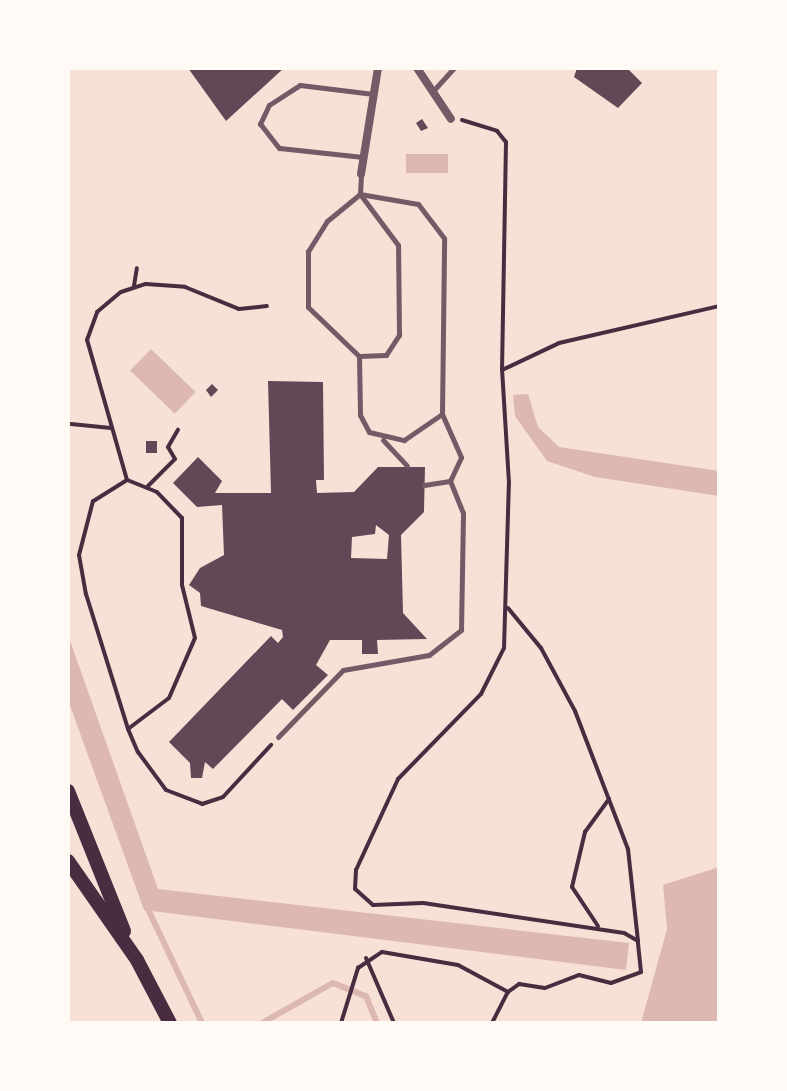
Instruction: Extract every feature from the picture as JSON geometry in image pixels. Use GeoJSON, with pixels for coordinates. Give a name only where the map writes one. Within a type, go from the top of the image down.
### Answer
{"type":"FeatureCollection","features":[{"type":"Feature","properties":{"kind":"main road"},"geometry":{"type":"LineString","coordinates":[[68,791],[137,960],[170,1023]]}},
{"type":"Feature","properties":{"kind":"main road"},"geometry":{"type":"LineString","coordinates":[[68,861],[137,960]]}},
{"type":"Feature","properties":{"kind":"street"},"geometry":{"type":"LineString","coordinates":[[361,174],[378,68]]}},
{"type":"Feature","properties":{"kind":"street"},"geometry":{"type":"LineString","coordinates":[[417,68],[451,119]]}},
{"type":"Feature","properties":{"kind":"lane"},"geometry":{"type":"LineString","coordinates":[[433,91],[454,68]]}},
{"type":"Feature","properties":{"kind":"lane"},"geometry":{"type":"LineString","coordinates":[[363,157],[279,148],[260,124],[269,105],[300,85],[374,94]]}},
{"type":"Feature","properties":{"kind":"lane"},"geometry":{"type":"LineString","coordinates":[[278,737],[343,670],[429,655],[461,630],[463,513],[450,481],[461,457],[442,414],[444,238],[418,204],[360,194],[327,221],[306,256],[308,307],[359,356],[378,359],[396,342],[400,254],[360,194],[361,174]]}},
{"type":"Feature","properties":{"kind":"lane"},"geometry":{"type":"LineString","coordinates":[[359,356],[361,421],[383,439],[407,466]]}},
{"type":"Feature","properties":{"kind":"lane"},"geometry":{"type":"LineString","coordinates":[[383,439],[420,434],[442,414]]}},
{"type":"Feature","properties":{"kind":"lane"},"geometry":{"type":"LineString","coordinates":[[424,485],[450,481]]}},
{"type":"Feature","properties":{"kind":"path"},"geometry":{"type":"LineString","coordinates":[[451,119],[469,118],[506,142],[502,370],[508,608],[496,675],[398,779],[366,838],[355,889],[373,905],[423,903],[600,928],[638,941]]}},
{"type":"Feature","properties":{"kind":"path"},"geometry":{"type":"LineString","coordinates":[[134,286],[137,268]]}},
{"type":"Feature","properties":{"kind":"path"},"geometry":{"type":"LineString","coordinates":[[127,480],[87,340],[97,312],[134,286],[166,284],[239,309],[267,306]]}},
{"type":"Feature","properties":{"kind":"path"},"geometry":{"type":"LineString","coordinates":[[502,370],[559,343],[719,306]]}},
{"type":"Feature","properties":{"kind":"path"},"geometry":{"type":"LineString","coordinates":[[71,424],[112,428]]}},
{"type":"Feature","properties":{"kind":"path"},"geometry":{"type":"LineString","coordinates":[[148,486],[175,459],[168,447],[178,430]]}},
{"type":"Feature","properties":{"kind":"path"},"geometry":{"type":"LineString","coordinates":[[128,729],[169,698],[195,638],[182,585],[182,518],[148,486],[127,480],[93,501],[79,555],[128,729],[156,780],[202,804],[223,797],[278,737]]}},
{"type":"Feature","properties":{"kind":"path"},"geometry":{"type":"LineString","coordinates":[[492,1023],[508,992],[579,975],[634,980],[641,972],[633,868],[609,799],[575,711],[541,648],[508,608]]}},
{"type":"Feature","properties":{"kind":"path"},"geometry":{"type":"LineString","coordinates":[[600,928],[572,887],[585,832],[609,799]]}},
{"type":"Feature","properties":{"kind":"path"},"geometry":{"type":"LineString","coordinates":[[366,958],[408,953],[489,977],[508,992]]}},
{"type":"Feature","properties":{"kind":"path"},"geometry":{"type":"LineString","coordinates":[[341,1023],[351,983],[366,958]]}},
{"type":"Feature","properties":{"kind":"path"},"geometry":{"type":"LineString","coordinates":[[366,958],[394,1023]]}},
{"type":"Feature","properties":{"kind":"shaded area"},"geometry":{"type":"Polygon","coordinates":[[[406,154],[448,154],[448,173],[406,173],[406,154]]]}},
{"type":"Feature","properties":{"kind":"shaded area"},"geometry":{"type":"Polygon","coordinates":[[[151,349],[196,392],[175,414],[130,371],[151,349]]]}},
{"type":"Feature","properties":{"kind":"shaded area"},"geometry":{"type":"Polygon","coordinates":[[[528,394],[538,427],[559,447],[719,471],[719,496],[595,477],[547,461],[515,416],[513,395],[528,394]]]}},
{"type":"Feature","properties":{"kind":"shaded area"},"geometry":{"type":"Polygon","coordinates":[[[68,635],[158,889],[629,943],[626,970],[144,910],[68,700],[68,635]]]}},
{"type":"Feature","properties":{"kind":"shaded area"},"geometry":{"type":"Polygon","coordinates":[[[719,867],[719,1023],[641,1023],[667,929],[663,885],[719,867]]]}},
{"type":"Feature","properties":{"kind":"building"},"geometry":{"type":"Polygon","coordinates":[[[188,68],[284,68],[226,121],[188,68]]]}},
{"type":"Feature","properties":{"kind":"building"},"geometry":{"type":"Polygon","coordinates":[[[577,68],[627,68],[642,83],[618,108],[574,77],[577,68]]]}},
{"type":"Feature","properties":{"kind":"building"},"geometry":{"type":"Polygon","coordinates":[[[422,119],[428,128],[421,131],[416,123],[422,119]]]}},
{"type":"Feature","properties":{"kind":"building"},"geometry":{"type":"Polygon","coordinates":[[[268,381],[323,382],[324,480],[316,480],[317,493],[354,492],[378,467],[425,467],[424,512],[401,535],[403,613],[427,639],[377,640],[378,654],[362,654],[362,640],[330,640],[316,665],[328,675],[293,710],[282,699],[213,769],[205,762],[202,778],[191,778],[190,763],[169,742],[271,636],[278,643],[283,637],[282,630],[201,606],[200,593],[189,585],[200,568],[224,555],[222,505],[197,507],[173,483],[198,457],[222,481],[215,493],[271,493],[268,381]],[[376,525],[375,534],[352,537],[351,558],[387,559],[389,535],[376,525]]]}},
{"type":"Feature","properties":{"kind":"building"},"geometry":{"type":"Polygon","coordinates":[[[212,384],[218,390],[211,397],[206,390],[212,384]]]}},
{"type":"Feature","properties":{"kind":"building"},"geometry":{"type":"Polygon","coordinates":[[[146,441],[157,441],[157,453],[146,453],[146,441]]]}},
{"type":"Feature","properties":{"kind":"waterway"},"geometry":{"type":"LineString","coordinates":[[146,905],[202,1023]]}},
{"type":"Feature","properties":{"kind":"waterway"},"geometry":{"type":"LineString","coordinates":[[262,1023],[333,983],[366,996],[377,1023]]}}]}
